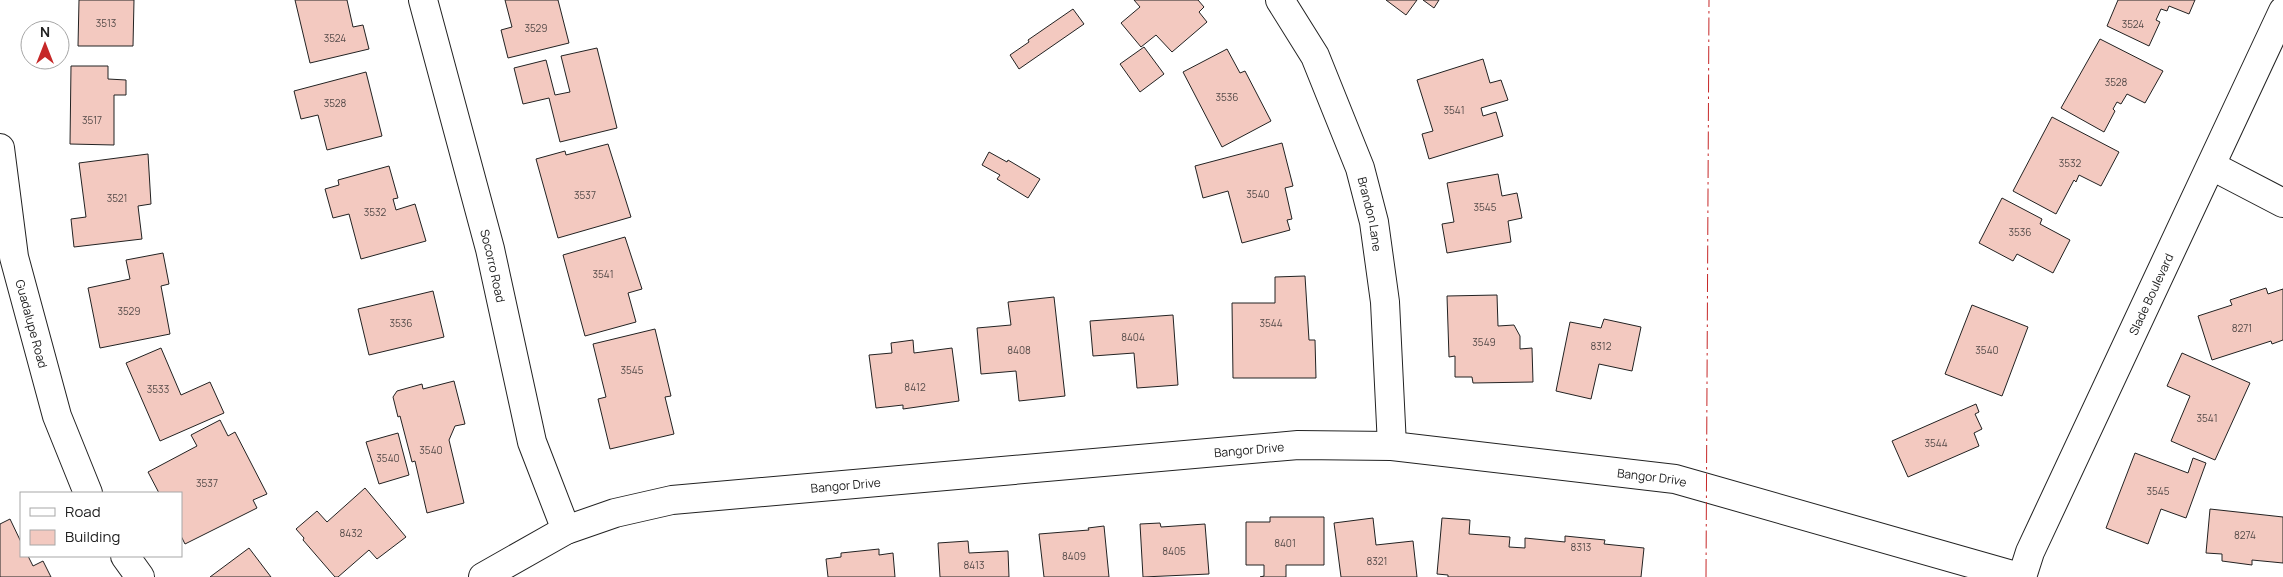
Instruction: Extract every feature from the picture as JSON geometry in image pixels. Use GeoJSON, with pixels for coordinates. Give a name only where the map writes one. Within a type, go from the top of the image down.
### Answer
{"type":"FeatureCollection","features":[{"type":"Feature","properties":{"kind":"street","name":"Socorro Road"},"geometry":{"type":"LineString","coordinates":[[423,0],[490,250],[532,442],[566,530]]}},
{"type":"Feature","properties":{"kind":"street","name":"Brandon Lane"},"geometry":{"type":"LineString","coordinates":[[1280,0],[1314,56],[1360,168],[1374,222],[1385,302],[1392,446]]}},
{"type":"Feature","properties":{"kind":"street","name":"Slade Boulevard"},"geometry":{"type":"LineString","coordinates":[[2020,577],[2283,11]]}},
{"type":"Feature","properties":{"kind":"street","name":"Guadalupe Road"},"geometry":{"type":"LineString","coordinates":[[0,148],[14,256],[56,416],[88,492]]}},
{"type":"Feature","properties":{"kind":"street"},"geometry":{"type":"LineString","coordinates":[[2212,166],[2283,203]]}},
{"type":"Feature","properties":{"kind":"street","name":"Bangor Drive"},"geometry":{"type":"LineString","coordinates":[[483,577],[566,530],[615,512],[662,502],[737,493],[1298,445],[1392,446],[1675,479],[2020,577]]}},
{"type":"Feature","properties":{"kind":"street"},"geometry":{"type":"LineString","coordinates":[[126,557],[140,577]]}},
{"type":"Feature","properties":{"kind":"building"},"geometry":{"type":"Polygon","coordinates":[[[79,0],[134,0],[133,46],[78,46],[79,0]]]}},
{"type":"Feature","properties":{"kind":"building"},"geometry":{"type":"Polygon","coordinates":[[[295,0],[347,0],[353,27],[363,25],[369,49],[310,63],[295,0]]]}},
{"type":"Feature","properties":{"kind":"building"},"geometry":{"type":"Polygon","coordinates":[[[505,0],[558,0],[569,43],[508,58],[501,30],[512,27],[505,0]]]}},
{"type":"Feature","properties":{"kind":"building"},"geometry":{"type":"Polygon","coordinates":[[[1134,0],[1198,0],[1204,7],[1199,12],[1207,22],[1172,52],[1156,35],[1141,47],[1121,23],[1140,7],[1134,0]]]}},
{"type":"Feature","properties":{"kind":"building"},"geometry":{"type":"Polygon","coordinates":[[[1386,0],[1417,0],[1406,15],[1386,0]]]}},
{"type":"Feature","properties":{"kind":"building"},"geometry":{"type":"Polygon","coordinates":[[[1423,0],[1439,0],[1434,8],[1423,0]]]}},
{"type":"Feature","properties":{"kind":"building"},"geometry":{"type":"Polygon","coordinates":[[[2118,0],[2195,0],[2189,14],[2169,6],[2167,11],[2161,9],[2156,20],[2160,22],[2149,46],[2107,26],[2118,0]]]}},
{"type":"Feature","properties":{"kind":"building"},"geometry":{"type":"Polygon","coordinates":[[[1073,9],[1084,24],[1019,69],[1010,55],[1073,9]]]}},
{"type":"Feature","properties":{"kind":"building"},"geometry":{"type":"Polygon","coordinates":[[[2100,39],[2163,71],[2145,103],[2127,94],[2121,104],[2117,102],[2113,109],[2115,111],[2104,132],[2061,108],[2100,39]]]}},
{"type":"Feature","properties":{"kind":"building"},"geometry":{"type":"Polygon","coordinates":[[[1144,47],[1164,74],[1140,92],[1120,64],[1144,47]]]}},
{"type":"Feature","properties":{"kind":"building"},"geometry":{"type":"Polygon","coordinates":[[[597,48],[617,128],[560,142],[549,98],[523,104],[514,68],[546,60],[555,95],[570,92],[561,56],[597,48]]]}},
{"type":"Feature","properties":{"kind":"building"},"geometry":{"type":"Polygon","coordinates":[[[1227,49],[1240,73],[1245,71],[1271,121],[1222,147],[1183,72],[1227,49]]]}},
{"type":"Feature","properties":{"kind":"building"},"geometry":{"type":"Polygon","coordinates":[[[1483,59],[1490,83],[1501,80],[1508,100],[1481,108],[1483,116],[1496,112],[1503,136],[1429,159],[1422,134],[1433,131],[1417,80],[1483,59]]]}},
{"type":"Feature","properties":{"kind":"building"},"geometry":{"type":"Polygon","coordinates":[[[71,66],[108,66],[108,79],[126,80],[126,95],[114,95],[114,145],[70,144],[71,66]]]}},
{"type":"Feature","properties":{"kind":"building"},"geometry":{"type":"Polygon","coordinates":[[[366,72],[382,136],[327,150],[318,115],[301,119],[294,91],[366,72]]]}},
{"type":"Feature","properties":{"kind":"building"},"geometry":{"type":"Polygon","coordinates":[[[2052,117],[2119,152],[2101,186],[2079,175],[2076,182],[2074,180],[2056,214],[2013,191],[2052,117]]]}},
{"type":"Feature","properties":{"kind":"building"},"geometry":{"type":"Polygon","coordinates":[[[1282,143],[1293,186],[1285,188],[1292,219],[1287,220],[1290,230],[1242,243],[1228,191],[1203,198],[1195,166],[1282,143]]]}},
{"type":"Feature","properties":{"kind":"building"},"geometry":{"type":"Polygon","coordinates":[[[608,144],[631,217],[558,238],[536,159],[565,151],[566,155],[608,144]]]}},
{"type":"Feature","properties":{"kind":"building"},"geometry":{"type":"Polygon","coordinates":[[[989,152],[1007,162],[1008,160],[1040,179],[1028,198],[997,179],[1000,175],[982,165],[989,152]]]}},
{"type":"Feature","properties":{"kind":"building"},"geometry":{"type":"Polygon","coordinates":[[[148,154],[151,204],[138,206],[142,239],[74,247],[71,219],[86,217],[79,163],[148,154]]]}},
{"type":"Feature","properties":{"kind":"building"},"geometry":{"type":"Polygon","coordinates":[[[389,166],[398,198],[393,199],[396,210],[415,204],[426,241],[361,259],[349,214],[333,218],[325,189],[339,185],[338,180],[389,166]]]}},
{"type":"Feature","properties":{"kind":"building"},"geometry":{"type":"Polygon","coordinates":[[[1498,174],[1502,196],[1517,193],[1522,218],[1508,221],[1511,242],[1447,253],[1442,224],[1454,222],[1447,183],[1498,174]]]}},
{"type":"Feature","properties":{"kind":"building"},"geometry":{"type":"Polygon","coordinates":[[[2002,198],[2042,219],[2040,224],[2070,240],[2053,273],[2017,254],[2013,261],[1979,243],[2002,198]]]}},
{"type":"Feature","properties":{"kind":"building"},"geometry":{"type":"Polygon","coordinates":[[[625,237],[642,289],[628,293],[636,322],[585,336],[563,255],[625,237]]]}},
{"type":"Feature","properties":{"kind":"building"},"geometry":{"type":"Polygon","coordinates":[[[163,253],[169,284],[161,286],[170,334],[100,348],[88,288],[130,279],[126,260],[163,253]]]}},
{"type":"Feature","properties":{"kind":"building"},"geometry":{"type":"Polygon","coordinates":[[[1305,276],[1309,340],[1315,340],[1316,378],[1233,378],[1232,303],[1275,303],[1275,277],[1305,276]]]}},
{"type":"Feature","properties":{"kind":"building"},"geometry":{"type":"Polygon","coordinates":[[[2266,288],[2268,294],[2283,289],[2283,340],[2272,344],[2271,341],[2212,360],[2198,316],[2232,305],[2230,300],[2266,288]]]}},
{"type":"Feature","properties":{"kind":"building"},"geometry":{"type":"Polygon","coordinates":[[[433,291],[444,337],[369,355],[358,309],[433,291]]]}},
{"type":"Feature","properties":{"kind":"building"},"geometry":{"type":"Polygon","coordinates":[[[1497,295],[1498,326],[1514,325],[1520,336],[1520,349],[1532,348],[1533,382],[1473,383],[1472,377],[1455,377],[1455,356],[1449,357],[1447,296],[1497,295]]]}},
{"type":"Feature","properties":{"kind":"building"},"geometry":{"type":"Polygon","coordinates":[[[1054,297],[1065,396],[1019,401],[1016,371],[981,374],[977,328],[1011,325],[1008,302],[1054,297]]]}},
{"type":"Feature","properties":{"kind":"building"},"geometry":{"type":"Polygon","coordinates":[[[1972,305],[2028,327],[2002,396],[1945,374],[1972,305]]]}},
{"type":"Feature","properties":{"kind":"building"},"geometry":{"type":"Polygon","coordinates":[[[1173,315],[1178,385],[1137,388],[1134,353],[1093,356],[1090,321],[1173,315]]]}},
{"type":"Feature","properties":{"kind":"building"},"geometry":{"type":"Polygon","coordinates":[[[1604,319],[1641,327],[1632,371],[1599,364],[1591,399],[1556,391],[1570,322],[1601,328],[1604,319]]]}},
{"type":"Feature","properties":{"kind":"building"},"geometry":{"type":"Polygon","coordinates":[[[655,329],[671,396],[665,397],[674,434],[610,449],[598,399],[606,397],[593,344],[655,329]]]}},
{"type":"Feature","properties":{"kind":"building"},"geometry":{"type":"Polygon","coordinates":[[[913,340],[914,353],[952,348],[959,401],[903,409],[903,405],[876,408],[869,355],[892,353],[891,343],[913,340]]]}},
{"type":"Feature","properties":{"kind":"building"},"geometry":{"type":"Polygon","coordinates":[[[161,348],[181,395],[210,382],[224,413],[160,441],[126,363],[161,348]]]}},
{"type":"Feature","properties":{"kind":"building"},"geometry":{"type":"Polygon","coordinates":[[[2182,353],[2250,383],[2215,460],[2171,441],[2190,396],[2167,386],[2182,353]]]}},
{"type":"Feature","properties":{"kind":"building"},"geometry":{"type":"Polygon","coordinates":[[[454,381],[465,424],[455,426],[449,440],[464,503],[427,513],[415,461],[412,462],[393,397],[397,391],[422,384],[423,389],[454,381]]]}},
{"type":"Feature","properties":{"kind":"building"},"geometry":{"type":"Polygon","coordinates":[[[1976,404],[1979,412],[1975,414],[1982,429],[1974,433],[1979,446],[1908,477],[1892,441],[1976,404]]]}},
{"type":"Feature","properties":{"kind":"building"},"geometry":{"type":"Polygon","coordinates":[[[220,420],[228,436],[235,432],[267,494],[253,500],[257,508],[185,544],[182,538],[182,492],[158,492],[148,472],[197,446],[191,435],[220,420]]]}},
{"type":"Feature","properties":{"kind":"building"},"geometry":{"type":"Polygon","coordinates":[[[398,433],[409,475],[379,484],[366,442],[398,433]]]}},
{"type":"Feature","properties":{"kind":"building"},"geometry":{"type":"Polygon","coordinates":[[[2135,453],[2188,473],[2193,458],[2206,463],[2186,518],[2161,509],[2148,544],[2106,528],[2135,453]]]}},
{"type":"Feature","properties":{"kind":"building"},"geometry":{"type":"Polygon","coordinates":[[[365,488],[406,537],[377,559],[369,550],[338,577],[335,577],[303,540],[304,538],[296,529],[317,511],[327,522],[365,488]]]}},
{"type":"Feature","properties":{"kind":"building"},"geometry":{"type":"Polygon","coordinates":[[[2210,509],[2283,517],[2283,563],[2252,560],[2252,565],[2222,561],[2222,554],[2206,553],[2210,509]]]}},
{"type":"Feature","properties":{"kind":"building"},"geometry":{"type":"Polygon","coordinates":[[[1270,517],[1324,517],[1324,565],[1286,565],[1286,577],[1260,577],[1264,576],[1264,565],[1246,565],[1246,522],[1270,522],[1270,517]]]}},
{"type":"Feature","properties":{"kind":"building"},"geometry":{"type":"Polygon","coordinates":[[[1373,518],[1376,545],[1413,541],[1417,577],[1341,577],[1334,523],[1373,518]]]}},
{"type":"Feature","properties":{"kind":"building"},"geometry":{"type":"Polygon","coordinates":[[[1442,518],[1470,520],[1469,534],[1510,537],[1509,547],[1525,548],[1525,538],[1565,542],[1565,536],[1605,540],[1604,544],[1644,548],[1641,577],[1448,577],[1448,575],[1437,574],[1442,518]]]}},
{"type":"Feature","properties":{"kind":"building"},"geometry":{"type":"Polygon","coordinates":[[[10,519],[20,540],[20,557],[28,557],[33,566],[43,561],[51,577],[0,577],[0,524],[10,519]]]}},
{"type":"Feature","properties":{"kind":"building"},"geometry":{"type":"Polygon","coordinates":[[[1160,523],[1161,527],[1205,524],[1209,574],[1143,577],[1140,524],[1160,523]]]}},
{"type":"Feature","properties":{"kind":"building"},"geometry":{"type":"Polygon","coordinates":[[[1104,526],[1109,577],[1044,577],[1039,534],[1089,530],[1088,528],[1104,526]]]}},
{"type":"Feature","properties":{"kind":"building"},"geometry":{"type":"Polygon","coordinates":[[[968,541],[969,553],[1008,551],[1009,577],[940,577],[938,543],[968,541]]]}},
{"type":"Feature","properties":{"kind":"building"},"geometry":{"type":"Polygon","coordinates":[[[249,548],[271,577],[210,577],[249,548]]]}},
{"type":"Feature","properties":{"kind":"building"},"geometry":{"type":"Polygon","coordinates":[[[879,549],[879,555],[893,553],[895,577],[828,577],[826,559],[841,557],[841,553],[879,549]]]}},
{"type":"Feature","properties":{"kind":"power"},"geometry":{"type":"LineString","coordinates":[[1706,577],[1709,0]]}}]}
